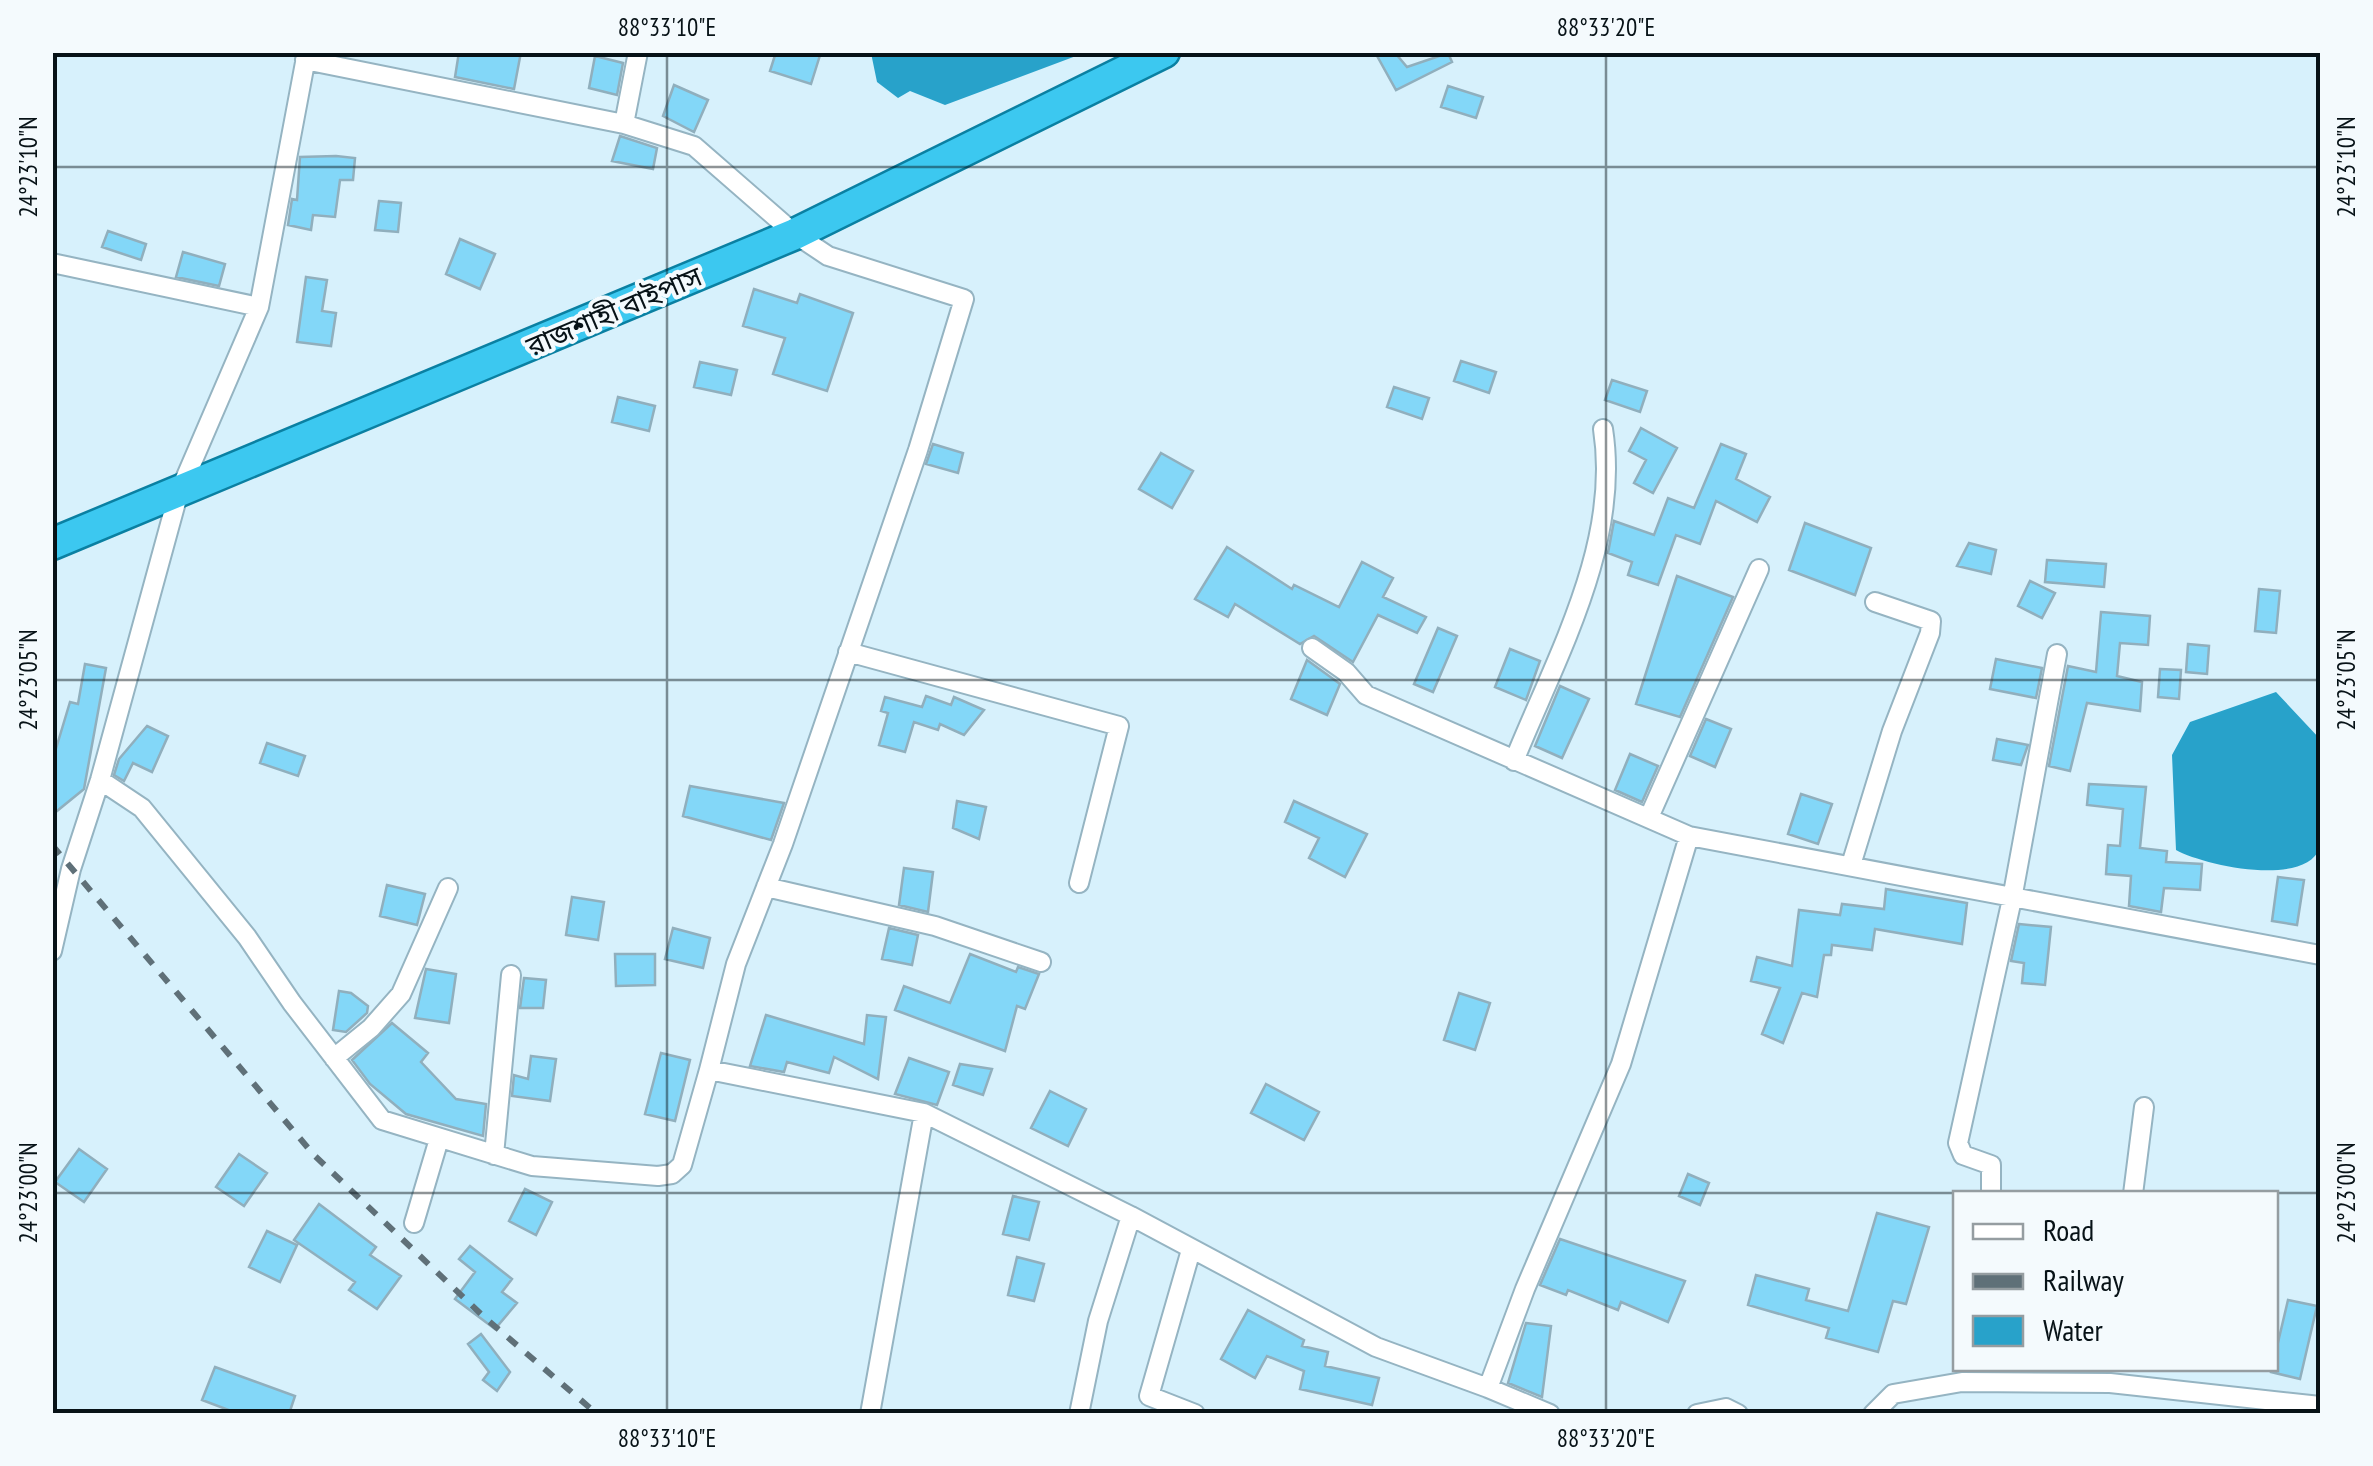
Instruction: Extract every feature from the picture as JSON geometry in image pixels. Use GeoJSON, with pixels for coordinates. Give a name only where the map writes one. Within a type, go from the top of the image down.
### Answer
{"type":"FeatureCollection","features":[{"type":"Feature","properties":{"kind":"highway","name":"রাজশাহী বাইপাস"},"geometry":{"type":"LineString","coordinates":[[52,544],[178,495],[795,234],[1164,52]]}},
{"type":"Feature","properties":{"kind":"street"},"geometry":{"type":"LineString","coordinates":[[624,124],[638,52]]}},
{"type":"Feature","properties":{"kind":"street"},"geometry":{"type":"LineString","coordinates":[[52,951],[71,869],[100,780],[178,495],[260,307],[306,56],[624,124],[694,146],[795,234],[828,256],[964,300],[935,402],[736,964],[686,1156],[672,1174],[567,1171],[439,1139],[382,1120],[247,937],[142,808],[100,780]]}},
{"type":"Feature","properties":{"kind":"street"},"geometry":{"type":"LineString","coordinates":[[52,263],[260,307]]}},
{"type":"Feature","properties":{"kind":"street"},"geometry":{"type":"LineString","coordinates":[[1514,761],[1590,574],[1609,469],[1603,430]]}},
{"type":"Feature","properties":{"kind":"street"},"geometry":{"type":"LineString","coordinates":[[1650,816],[1758,569]]}},
{"type":"Feature","properties":{"kind":"street"},"geometry":{"type":"LineString","coordinates":[[1851,865],[1892,731],[1930,632],[1931,621],[1875,602]]}},
{"type":"Feature","properties":{"kind":"street"},"geometry":{"type":"LineString","coordinates":[[1312,648],[1346,672],[1366,696],[1690,836],[1798,860],[1851,865],[2320,956]]}},
{"type":"Feature","properties":{"kind":"street"},"geometry":{"type":"LineString","coordinates":[[848,652],[1119,726],[1079,883]]}},
{"type":"Feature","properties":{"kind":"street"},"geometry":{"type":"LineString","coordinates":[[1991,1191],[1991,1165],[1963,1155],[1958,1143],[2012,898],[2057,654]]}},
{"type":"Feature","properties":{"kind":"street"},"geometry":{"type":"LineString","coordinates":[[1488,1388],[1525,1289],[1622,1064],[1690,836]]}},
{"type":"Feature","properties":{"kind":"street"},"geometry":{"type":"LineString","coordinates":[[334,1058],[371,1028],[400,994],[448,888]]}},
{"type":"Feature","properties":{"kind":"street"},"geometry":{"type":"LineString","coordinates":[[766,888],[935,926],[1041,962]]}},
{"type":"Feature","properties":{"kind":"street"},"geometry":{"type":"LineString","coordinates":[[494,1154],[511,975]]}},
{"type":"Feature","properties":{"kind":"street"},"geometry":{"type":"LineString","coordinates":[[709,1070],[924,1113],[1131,1216],[1376,1346],[1550,1414]]}},
{"type":"Feature","properties":{"kind":"street"},"geometry":{"type":"LineString","coordinates":[[2133,1191],[2144,1107]]}},
{"type":"Feature","properties":{"kind":"street"},"geometry":{"type":"LineString","coordinates":[[870,1414],[924,1113]]}},
{"type":"Feature","properties":{"kind":"street"},"geometry":{"type":"LineString","coordinates":[[414,1223],[439,1139]]}},
{"type":"Feature","properties":{"kind":"street"},"geometry":{"type":"LineString","coordinates":[[1078,1414],[1098,1322],[1131,1216]]}},
{"type":"Feature","properties":{"kind":"street"},"geometry":{"type":"LineString","coordinates":[[1191,1250],[1148,1396],[1196,1414]]}},
{"type":"Feature","properties":{"kind":"street"},"geometry":{"type":"LineString","coordinates":[[1873,1414],[1894,1394],[1964,1375],[2111,1376],[2320,1406]]}},
{"type":"Feature","properties":{"kind":"street"},"geometry":{"type":"LineString","coordinates":[[1697,1414],[1726,1408],[1738,1414]]}},
{"type":"Feature","properties":{"kind":"water"},"geometry":{"type":"Polygon","coordinates":[[[871,52],[1084,53],[945,105],[910,91],[898,98],[877,82],[871,52]]]}},
{"type":"Feature","properties":{"kind":"water"},"geometry":{"type":"Polygon","coordinates":[[[2276,692],[2320,739],[2320,848],[2310,860],[2275,870],[2229,867],[2176,850],[2172,755],[2190,722],[2276,692]]]}},
{"type":"Feature","properties":{"kind":"building"},"geometry":{"type":"Polygon","coordinates":[[[459,52],[521,52],[514,89],[455,77],[459,52]]]}},
{"type":"Feature","properties":{"kind":"building"},"geometry":{"type":"Polygon","coordinates":[[[776,52],[821,52],[811,84],[770,71],[776,52]]]}},
{"type":"Feature","properties":{"kind":"building"},"geometry":{"type":"Polygon","coordinates":[[[1448,53],[1452,62],[1396,90],[1376,54],[1396,54],[1407,67],[1448,53]]]}},
{"type":"Feature","properties":{"kind":"building"},"geometry":{"type":"Polygon","coordinates":[[[595,56],[623,63],[617,95],[589,88],[595,56]]]}},
{"type":"Feature","properties":{"kind":"building"},"geometry":{"type":"Polygon","coordinates":[[[674,85],[708,100],[694,132],[663,116],[674,85]]]}},
{"type":"Feature","properties":{"kind":"building"},"geometry":{"type":"Polygon","coordinates":[[[1448,86],[1483,97],[1476,118],[1441,107],[1448,86]]]}},
{"type":"Feature","properties":{"kind":"building"},"geometry":{"type":"Polygon","coordinates":[[[620,136],[657,148],[653,169],[612,161],[620,136]]]}},
{"type":"Feature","properties":{"kind":"building"},"geometry":{"type":"Polygon","coordinates":[[[300,157],[355,158],[353,180],[340,180],[335,217],[313,215],[311,230],[288,225],[292,199],[297,200],[300,157]]]}},
{"type":"Feature","properties":{"kind":"building"},"geometry":{"type":"Polygon","coordinates":[[[379,201],[401,203],[398,232],[375,230],[379,201]]]}},
{"type":"Feature","properties":{"kind":"building"},"geometry":{"type":"Polygon","coordinates":[[[108,231],[146,244],[141,260],[102,247],[108,231]]]}},
{"type":"Feature","properties":{"kind":"building"},"geometry":{"type":"Polygon","coordinates":[[[460,239],[495,254],[480,289],[446,274],[460,239]]]}},
{"type":"Feature","properties":{"kind":"building"},"geometry":{"type":"Polygon","coordinates":[[[183,252],[225,264],[219,286],[176,277],[183,252]]]}},
{"type":"Feature","properties":{"kind":"building"},"geometry":{"type":"Polygon","coordinates":[[[306,277],[327,280],[322,311],[336,313],[331,346],[297,342],[306,277]]]}},
{"type":"Feature","properties":{"kind":"building"},"geometry":{"type":"Polygon","coordinates":[[[754,289],[797,303],[800,294],[853,313],[827,391],[773,374],[785,338],[743,326],[754,289]]]}},
{"type":"Feature","properties":{"kind":"building"},"geometry":{"type":"Polygon","coordinates":[[[1461,361],[1496,372],[1489,393],[1454,381],[1461,361]]]}},
{"type":"Feature","properties":{"kind":"building"},"geometry":{"type":"Polygon","coordinates":[[[700,362],[737,370],[731,395],[694,387],[700,362]]]}},
{"type":"Feature","properties":{"kind":"building"},"geometry":{"type":"Polygon","coordinates":[[[1612,380],[1647,391],[1640,412],[1605,400],[1612,380]]]}},
{"type":"Feature","properties":{"kind":"building"},"geometry":{"type":"Polygon","coordinates":[[[1394,387],[1429,398],[1422,419],[1387,407],[1394,387]]]}},
{"type":"Feature","properties":{"kind":"building"},"geometry":{"type":"Polygon","coordinates":[[[618,397],[655,406],[649,431],[612,422],[618,397]]]}},
{"type":"Feature","properties":{"kind":"building"},"geometry":{"type":"Polygon","coordinates":[[[1641,428],[1677,448],[1653,493],[1634,483],[1646,460],[1629,451],[1641,428]]]}},
{"type":"Feature","properties":{"kind":"building"},"geometry":{"type":"Polygon","coordinates":[[[933,444],[963,453],[958,473],[926,464],[933,444]]]}},
{"type":"Feature","properties":{"kind":"building"},"geometry":{"type":"Polygon","coordinates":[[[1721,444],[1746,454],[1736,479],[1770,497],[1757,522],[1716,501],[1700,544],[1676,535],[1658,585],[1628,575],[1632,562],[1608,553],[1614,521],[1654,535],[1668,498],[1694,508],[1721,444]]]}},
{"type":"Feature","properties":{"kind":"building"},"geometry":{"type":"Polygon","coordinates":[[[1161,453],[1193,471],[1172,508],[1139,489],[1161,453]]]}},
{"type":"Feature","properties":{"kind":"building"},"geometry":{"type":"Polygon","coordinates":[[[1805,523],[1871,548],[1855,595],[1789,570],[1805,523]]]}},
{"type":"Feature","properties":{"kind":"building"},"geometry":{"type":"Polygon","coordinates":[[[1969,543],[1996,550],[1991,574],[1957,566],[1969,543]]]}},
{"type":"Feature","properties":{"kind":"building"},"geometry":{"type":"Polygon","coordinates":[[[1227,547],[1292,589],[1294,585],[1339,607],[1362,562],[1393,578],[1383,597],[1426,617],[1417,633],[1378,615],[1353,662],[1314,636],[1300,644],[1235,604],[1228,617],[1195,599],[1227,547]]]}},
{"type":"Feature","properties":{"kind":"building"},"geometry":{"type":"Polygon","coordinates":[[[2047,560],[2106,564],[2104,587],[2045,582],[2047,560]]]}},
{"type":"Feature","properties":{"kind":"building"},"geometry":{"type":"Polygon","coordinates":[[[1677,576],[1733,597],[1680,717],[1636,704],[1677,576]]]}},
{"type":"Feature","properties":{"kind":"building"},"geometry":{"type":"Polygon","coordinates":[[[2030,581],[2055,593],[2042,618],[2018,606],[2030,581]]]}},
{"type":"Feature","properties":{"kind":"building"},"geometry":{"type":"Polygon","coordinates":[[[2259,589],[2280,591],[2276,633],[2255,631],[2259,589]]]}},
{"type":"Feature","properties":{"kind":"building"},"geometry":{"type":"Polygon","coordinates":[[[2101,612],[2150,616],[2148,645],[2120,643],[2117,676],[2142,682],[2140,711],[2087,703],[2070,771],[2049,766],[2068,666],[2096,672],[2101,612]]]}},
{"type":"Feature","properties":{"kind":"building"},"geometry":{"type":"Polygon","coordinates":[[[1438,628],[1457,636],[1433,692],[1414,684],[1438,628]]]}},
{"type":"Feature","properties":{"kind":"building"},"geometry":{"type":"Polygon","coordinates":[[[2188,644],[2209,646],[2207,674],[2186,672],[2188,644]]]}},
{"type":"Feature","properties":{"kind":"building"},"geometry":{"type":"Polygon","coordinates":[[[1510,649],[1540,661],[1526,700],[1495,687],[1510,649]]]}},
{"type":"Feature","properties":{"kind":"building"},"geometry":{"type":"Polygon","coordinates":[[[1996,659],[2042,668],[2036,698],[1990,689],[1996,659]]]}},
{"type":"Feature","properties":{"kind":"building"},"geometry":{"type":"Polygon","coordinates":[[[1307,660],[1340,684],[1327,715],[1291,699],[1307,660]]]}},
{"type":"Feature","properties":{"kind":"building"},"geometry":{"type":"Polygon","coordinates":[[[85,664],[106,668],[84,789],[52,815],[52,762],[70,702],[78,704],[85,664]]]}},
{"type":"Feature","properties":{"kind":"building"},"geometry":{"type":"Polygon","coordinates":[[[2160,669],[2181,670],[2179,699],[2158,697],[2160,669]]]}},
{"type":"Feature","properties":{"kind":"building"},"geometry":{"type":"Polygon","coordinates":[[[1560,686],[1589,699],[1562,758],[1535,746],[1560,686]]]}},
{"type":"Feature","properties":{"kind":"building"},"geometry":{"type":"Polygon","coordinates":[[[926,696],[951,705],[954,697],[984,710],[964,735],[940,724],[938,730],[914,722],[905,752],[879,745],[888,713],[881,711],[885,697],[922,707],[926,696]]]}},
{"type":"Feature","properties":{"kind":"building"},"geometry":{"type":"Polygon","coordinates":[[[1706,719],[1731,729],[1715,767],[1690,756],[1706,719]]]}},
{"type":"Feature","properties":{"kind":"building"},"geometry":{"type":"Polygon","coordinates":[[[147,726],[168,736],[152,772],[133,763],[124,781],[114,775],[119,759],[147,726]]]}},
{"type":"Feature","properties":{"kind":"building"},"geometry":{"type":"Polygon","coordinates":[[[1997,739],[2028,745],[2021,765],[1993,760],[1997,739]]]}},
{"type":"Feature","properties":{"kind":"building"},"geometry":{"type":"Polygon","coordinates":[[[267,743],[305,756],[298,776],[260,763],[267,743]]]}},
{"type":"Feature","properties":{"kind":"building"},"geometry":{"type":"Polygon","coordinates":[[[1630,754],[1658,766],[1642,802],[1615,790],[1630,754]]]}},
{"type":"Feature","properties":{"kind":"building"},"geometry":{"type":"Polygon","coordinates":[[[2089,784],[2146,787],[2140,848],[2167,851],[2166,862],[2202,864],[2200,890],[2164,888],[2161,912],[2129,906],[2131,876],[2106,874],[2108,845],[2120,846],[2123,809],[2087,805],[2089,784]]]}},
{"type":"Feature","properties":{"kind":"building"},"geometry":{"type":"Polygon","coordinates":[[[690,786],[784,803],[771,840],[683,816],[690,786]]]}},
{"type":"Feature","properties":{"kind":"building"},"geometry":{"type":"Polygon","coordinates":[[[1801,794],[1832,804],[1818,844],[1788,834],[1801,794]]]}},
{"type":"Feature","properties":{"kind":"building"},"geometry":{"type":"Polygon","coordinates":[[[957,801],[986,807],[979,839],[953,828],[957,801]]]}},
{"type":"Feature","properties":{"kind":"building"},"geometry":{"type":"Polygon","coordinates":[[[1294,801],[1367,834],[1345,877],[1309,858],[1319,838],[1285,822],[1294,801]]]}},
{"type":"Feature","properties":{"kind":"building"},"geometry":{"type":"Polygon","coordinates":[[[904,868],[933,872],[928,912],[899,905],[904,868]]]}},
{"type":"Feature","properties":{"kind":"building"},"geometry":{"type":"Polygon","coordinates":[[[2278,877],[2304,880],[2297,925],[2272,921],[2278,877]]]}},
{"type":"Feature","properties":{"kind":"building"},"geometry":{"type":"Polygon","coordinates":[[[387,885],[425,894],[417,925],[380,916],[387,885]]]}},
{"type":"Feature","properties":{"kind":"building"},"geometry":{"type":"Polygon","coordinates":[[[1886,889],[1967,903],[1962,944],[1875,929],[1872,950],[1832,945],[1831,955],[1824,955],[1817,997],[1802,993],[1783,1043],[1762,1034],[1780,988],[1751,981],[1757,957],[1792,966],[1799,910],[1840,915],[1842,904],[1884,909],[1886,889]]]}},
{"type":"Feature","properties":{"kind":"building"},"geometry":{"type":"Polygon","coordinates":[[[572,897],[604,902],[598,940],[566,935],[572,897]]]}},
{"type":"Feature","properties":{"kind":"building"},"geometry":{"type":"Polygon","coordinates":[[[2019,924],[2051,927],[2045,985],[2022,983],[2024,963],[2011,961],[2019,924]]]}},
{"type":"Feature","properties":{"kind":"building"},"geometry":{"type":"Polygon","coordinates":[[[673,928],[710,938],[703,968],[665,959],[673,928]]]}},
{"type":"Feature","properties":{"kind":"building"},"geometry":{"type":"Polygon","coordinates":[[[889,928],[918,935],[912,965],[882,959],[889,928]]]}},
{"type":"Feature","properties":{"kind":"building"},"geometry":{"type":"Polygon","coordinates":[[[615,954],[655,954],[655,985],[616,986],[615,954]]]}},
{"type":"Feature","properties":{"kind":"building"},"geometry":{"type":"Polygon","coordinates":[[[970,954],[1016,972],[1018,967],[1039,974],[1025,1009],[1017,1006],[1005,1051],[895,1010],[904,986],[950,1003],[970,954]]]}},
{"type":"Feature","properties":{"kind":"building"},"geometry":{"type":"Polygon","coordinates":[[[426,969],[456,974],[449,1023],[415,1018],[426,969]]]}},
{"type":"Feature","properties":{"kind":"building"},"geometry":{"type":"Polygon","coordinates":[[[524,978],[546,980],[543,1008],[520,1008],[524,978]]]}},
{"type":"Feature","properties":{"kind":"building"},"geometry":{"type":"Polygon","coordinates":[[[339,991],[351,993],[368,1006],[367,1013],[346,1032],[333,1030],[339,991]]]}},
{"type":"Feature","properties":{"kind":"building"},"geometry":{"type":"Polygon","coordinates":[[[1459,993],[1490,1003],[1475,1050],[1444,1040],[1459,993]]]}},
{"type":"Feature","properties":{"kind":"building"},"geometry":{"type":"Polygon","coordinates":[[[766,1015],[864,1044],[867,1015],[886,1017],[878,1079],[834,1057],[829,1073],[787,1062],[784,1072],[750,1066],[766,1015]]]}},
{"type":"Feature","properties":{"kind":"building"},"geometry":{"type":"Polygon","coordinates":[[[392,1023],[428,1053],[421,1062],[456,1099],[486,1104],[483,1136],[406,1114],[370,1084],[352,1060],[392,1023]]]}},
{"type":"Feature","properties":{"kind":"building"},"geometry":{"type":"Polygon","coordinates":[[[661,1053],[690,1060],[675,1121],[645,1114],[661,1053]]]}},
{"type":"Feature","properties":{"kind":"building"},"geometry":{"type":"Polygon","coordinates":[[[531,1056],[556,1059],[550,1101],[512,1096],[514,1075],[528,1079],[531,1056]]]}},
{"type":"Feature","properties":{"kind":"building"},"geometry":{"type":"Polygon","coordinates":[[[909,1058],[949,1072],[937,1105],[895,1094],[909,1058]]]}},
{"type":"Feature","properties":{"kind":"building"},"geometry":{"type":"Polygon","coordinates":[[[960,1064],[992,1069],[983,1095],[953,1085],[960,1064]]]}},
{"type":"Feature","properties":{"kind":"building"},"geometry":{"type":"Polygon","coordinates":[[[1266,1084],[1319,1112],[1304,1140],[1251,1113],[1266,1084]]]}},
{"type":"Feature","properties":{"kind":"building"},"geometry":{"type":"Polygon","coordinates":[[[1050,1091],[1086,1109],[1068,1146],[1031,1128],[1050,1091]]]}},
{"type":"Feature","properties":{"kind":"building"},"geometry":{"type":"Polygon","coordinates":[[[79,1149],[107,1169],[84,1202],[55,1182],[79,1149]]]}},
{"type":"Feature","properties":{"kind":"building"},"geometry":{"type":"Polygon","coordinates":[[[239,1154],[267,1173],[244,1206],[216,1187],[239,1154]]]}},
{"type":"Feature","properties":{"kind":"building"},"geometry":{"type":"Polygon","coordinates":[[[1688,1174],[1709,1183],[1700,1205],[1679,1196],[1688,1174]]]}},
{"type":"Feature","properties":{"kind":"building"},"geometry":{"type":"Polygon","coordinates":[[[525,1189],[552,1202],[536,1235],[509,1221],[525,1189]]]}},
{"type":"Feature","properties":{"kind":"building"},"geometry":{"type":"Polygon","coordinates":[[[1013,1196],[1039,1202],[1029,1240],[1003,1234],[1013,1196]]]}},
{"type":"Feature","properties":{"kind":"building"},"geometry":{"type":"Polygon","coordinates":[[[319,1204],[376,1247],[370,1255],[401,1276],[377,1309],[349,1290],[355,1282],[294,1240],[319,1204]]]}},
{"type":"Feature","properties":{"kind":"building"},"geometry":{"type":"Polygon","coordinates":[[[1877,1213],[1929,1227],[1906,1304],[1893,1301],[1878,1352],[1826,1338],[1829,1328],[1748,1305],[1756,1275],[1809,1289],[1806,1300],[1848,1311],[1877,1213]]]}},
{"type":"Feature","properties":{"kind":"building"},"geometry":{"type":"Polygon","coordinates":[[[267,1231],[297,1245],[280,1282],[249,1267],[267,1231]]]}},
{"type":"Feature","properties":{"kind":"building"},"geometry":{"type":"Polygon","coordinates":[[[1560,1239],[1685,1281],[1668,1322],[1621,1302],[1618,1310],[1568,1290],[1566,1295],[1540,1285],[1560,1239]]]}},
{"type":"Feature","properties":{"kind":"building"},"geometry":{"type":"Polygon","coordinates":[[[470,1246],[512,1279],[502,1292],[517,1303],[495,1329],[455,1299],[475,1272],[459,1259],[470,1246]]]}},
{"type":"Feature","properties":{"kind":"building"},"geometry":{"type":"Polygon","coordinates":[[[1017,1257],[1044,1264],[1034,1301],[1008,1295],[1017,1257]]]}},
{"type":"Feature","properties":{"kind":"building"},"geometry":{"type":"Polygon","coordinates":[[[2288,1300],[2317,1306],[2300,1379],[2271,1372],[2278,1371],[2278,1342],[2288,1300]]]}},
{"type":"Feature","properties":{"kind":"building"},"geometry":{"type":"Polygon","coordinates":[[[1248,1310],[1304,1340],[1302,1346],[1328,1352],[1325,1366],[1379,1378],[1372,1405],[1300,1389],[1304,1371],[1267,1356],[1255,1378],[1221,1359],[1248,1310]]]}},
{"type":"Feature","properties":{"kind":"building"},"geometry":{"type":"Polygon","coordinates":[[[1526,1323],[1551,1326],[1542,1397],[1508,1383],[1526,1323]]]}},
{"type":"Feature","properties":{"kind":"building"},"geometry":{"type":"Polygon","coordinates":[[[481,1334],[510,1372],[497,1391],[483,1380],[489,1372],[468,1344],[481,1334]]]}},
{"type":"Feature","properties":{"kind":"building"},"geometry":{"type":"Polygon","coordinates":[[[215,1367],[295,1396],[289,1414],[239,1414],[202,1400],[215,1367]]]}},
{"type":"Feature","properties":{"kind":"railway"},"geometry":{"type":"LineString","coordinates":[[52,845],[314,1155],[483,1316],[597,1414]]}}]}
